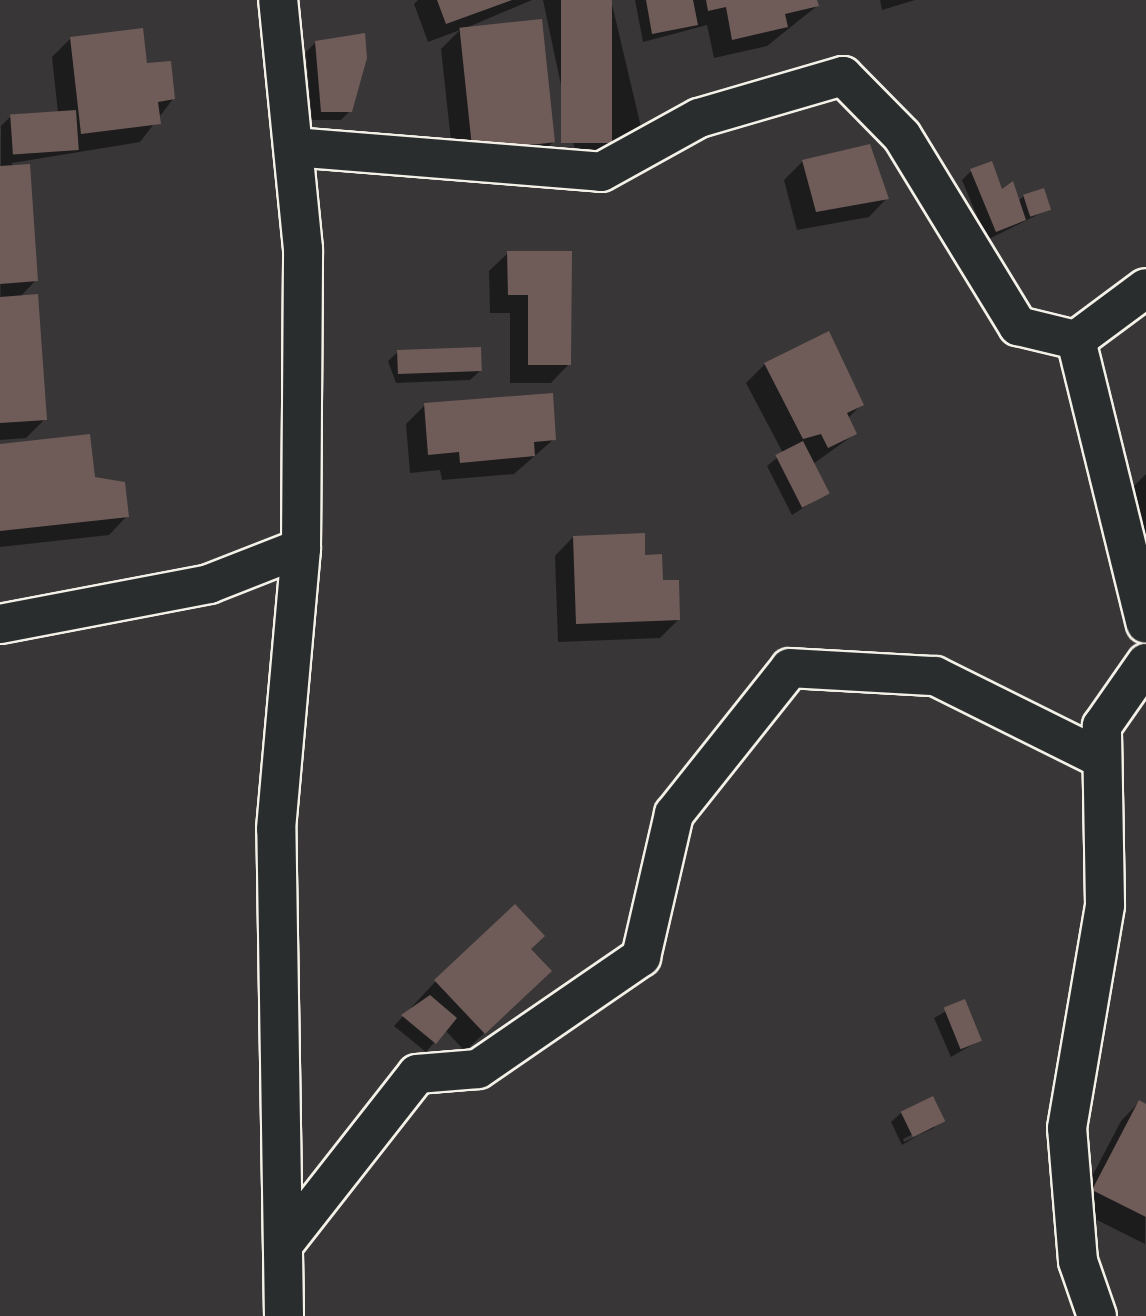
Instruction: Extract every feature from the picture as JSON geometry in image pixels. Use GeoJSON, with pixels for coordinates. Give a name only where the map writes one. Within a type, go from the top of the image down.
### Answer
{"type":"FeatureCollection","features":[{"type":"Feature","properties":{"kind":"street"},"geometry":{"type":"LineString","coordinates":[[278,0],[303,249],[301,548],[276,829],[284,1316]]}},
{"type":"Feature","properties":{"kind":"street"},"geometry":{"type":"LineString","coordinates":[[293,147],[601,172],[699,118],[843,76],[902,136],[1018,326],[1076,340]]}},
{"type":"Feature","properties":{"kind":"street"},"geometry":{"type":"LineString","coordinates":[[1076,340],[1146,288]]}},
{"type":"Feature","properties":{"kind":"street"},"geometry":{"type":"LineString","coordinates":[[1076,340],[1146,624]]}},
{"type":"Feature","properties":{"kind":"street"},"geometry":{"type":"LineString","coordinates":[[0,624],[209,584],[301,548]]}},
{"type":"Feature","properties":{"kind":"street"},"geometry":{"type":"LineString","coordinates":[[1097,1316],[1078,1261],[1067,1128],[1105,905],[1102,726],[1146,663]]}},
{"type":"Feature","properties":{"kind":"street"},"geometry":{"type":"LineString","coordinates":[[283,1245],[417,1074],[478,1069],[641,957],[674,814],[790,668],[935,676],[1102,759]]}},
{"type":"Feature","properties":{"kind":"building"},"geometry":{"type":"Polygon","coordinates":[[[437,0],[512,0],[446,24],[437,0]]]}},
{"type":"Feature","properties":{"kind":"building"},"geometry":{"type":"Polygon","coordinates":[[[561,0],[612,0],[612,143],[561,143],[561,0]]]}},
{"type":"Feature","properties":{"kind":"building"},"geometry":{"type":"Polygon","coordinates":[[[646,0],[693,0],[698,25],[652,34],[646,0]]]}},
{"type":"Feature","properties":{"kind":"building"},"geometry":{"type":"Polygon","coordinates":[[[706,0],[817,0],[819,6],[785,14],[788,27],[732,40],[726,7],[708,11],[706,0]]]}},
{"type":"Feature","properties":{"kind":"building"},"geometry":{"type":"Polygon","coordinates":[[[542,19],[555,142],[472,151],[459,28],[542,19]]]}},
{"type":"Feature","properties":{"kind":"building"},"geometry":{"type":"Polygon","coordinates":[[[143,28],[147,63],[171,61],[175,99],[158,102],[161,124],[81,134],[70,37],[143,28]]]}},
{"type":"Feature","properties":{"kind":"building"},"geometry":{"type":"Polygon","coordinates":[[[365,33],[367,58],[352,112],[321,112],[315,41],[365,33]]]}},
{"type":"Feature","properties":{"kind":"building"},"geometry":{"type":"Polygon","coordinates":[[[76,110],[79,150],[13,155],[10,115],[76,110]]]}},
{"type":"Feature","properties":{"kind":"building"},"geometry":{"type":"Polygon","coordinates":[[[870,144],[889,199],[816,212],[802,160],[870,144]]]}},
{"type":"Feature","properties":{"kind":"building"},"geometry":{"type":"Polygon","coordinates":[[[992,161],[1002,189],[1013,181],[1026,220],[996,232],[970,169],[992,161]]]}},
{"type":"Feature","properties":{"kind":"building"},"geometry":{"type":"Polygon","coordinates":[[[30,164],[38,281],[0,284],[0,166],[30,164]]]}},
{"type":"Feature","properties":{"kind":"building"},"geometry":{"type":"Polygon","coordinates":[[[1044,188],[1051,210],[1030,217],[1023,195],[1044,188]]]}},
{"type":"Feature","properties":{"kind":"building"},"geometry":{"type":"Polygon","coordinates":[[[507,251],[572,251],[571,365],[528,365],[528,295],[508,295],[507,251]]]}},
{"type":"Feature","properties":{"kind":"building"},"geometry":{"type":"Polygon","coordinates":[[[38,294],[47,420],[0,423],[0,297],[38,294]]]}},
{"type":"Feature","properties":{"kind":"building"},"geometry":{"type":"Polygon","coordinates":[[[829,331],[864,405],[847,413],[857,434],[828,448],[821,434],[803,439],[764,363],[829,331]]]}},
{"type":"Feature","properties":{"kind":"building"},"geometry":{"type":"Polygon","coordinates":[[[481,347],[482,371],[398,374],[397,350],[481,347]]]}},
{"type":"Feature","properties":{"kind":"building"},"geometry":{"type":"Polygon","coordinates":[[[553,393],[556,440],[534,442],[535,456],[460,463],[459,452],[428,455],[424,403],[553,393]]]}},
{"type":"Feature","properties":{"kind":"building"},"geometry":{"type":"Polygon","coordinates":[[[90,434],[95,477],[125,482],[129,517],[0,531],[0,444],[90,434]]]}},
{"type":"Feature","properties":{"kind":"building"},"geometry":{"type":"Polygon","coordinates":[[[803,441],[830,494],[802,508],[775,455],[803,441]]]}},
{"type":"Feature","properties":{"kind":"building"},"geometry":{"type":"Polygon","coordinates":[[[645,533],[645,555],[662,554],[663,580],[679,580],[680,620],[576,624],[573,536],[645,533]]]}},
{"type":"Feature","properties":{"kind":"building"},"geometry":{"type":"Polygon","coordinates":[[[515,904],[545,936],[531,949],[552,971],[485,1034],[434,980],[515,904]]]}},
{"type":"Feature","properties":{"kind":"building"},"geometry":{"type":"Polygon","coordinates":[[[430,995],[457,1018],[436,1044],[401,1015],[430,995]]]}},
{"type":"Feature","properties":{"kind":"building"},"geometry":{"type":"Polygon","coordinates":[[[965,999],[982,1041],[961,1049],[944,1008],[965,999]]]}},
{"type":"Feature","properties":{"kind":"building"},"geometry":{"type":"Polygon","coordinates":[[[933,1096],[945,1121],[913,1137],[901,1112],[933,1096]]]}},
{"type":"Feature","properties":{"kind":"building"},"geometry":{"type":"Polygon","coordinates":[[[1139,1100],[1146,1104],[1146,1217],[1092,1190],[1139,1100]]]}}]}
